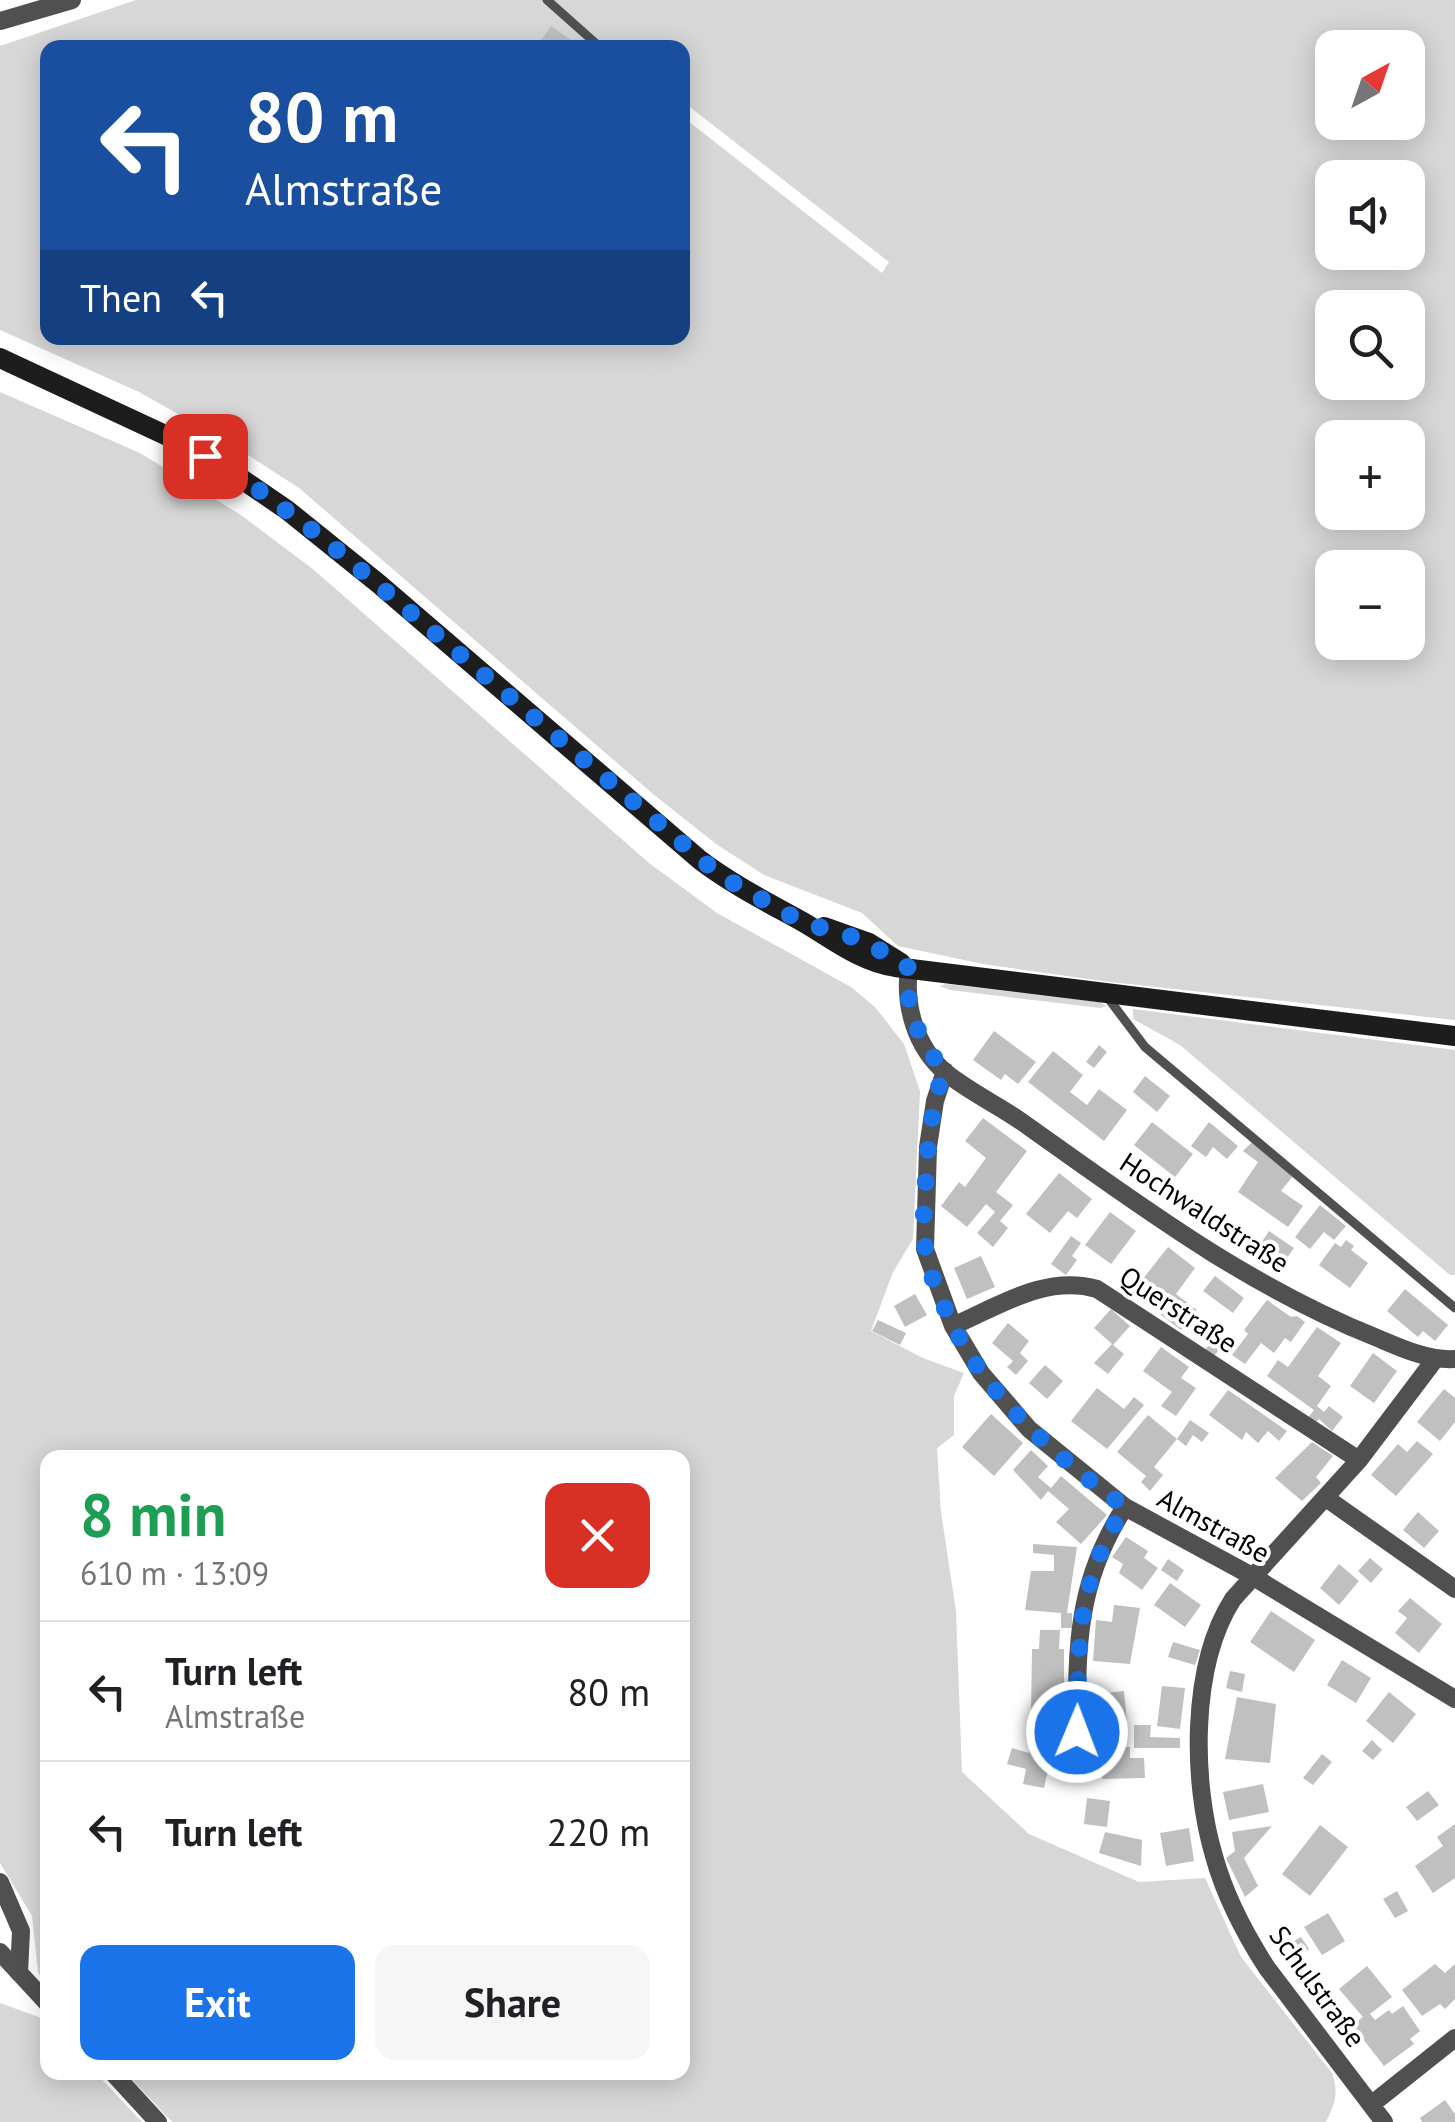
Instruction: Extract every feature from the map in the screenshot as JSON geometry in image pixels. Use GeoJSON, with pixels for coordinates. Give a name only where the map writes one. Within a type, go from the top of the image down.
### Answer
{"type":"FeatureCollection","features":[{"type":"Feature","properties":{"kind":"main road"},"geometry":{"type":"LineString","coordinates":[[0,358],[176,440],[234,473],[379,584],[700,860],[740,890],[865,959],[883,965],[1455,1036]]}},
{"type":"Feature","properties":{"kind":"street"},"geometry":{"type":"LineString","coordinates":[[0,21],[72,0]]}},
{"type":"Feature","properties":{"kind":"street"},"geometry":{"type":"LineString","coordinates":[[909,968],[907,995],[911,1016],[944,1071]]}},
{"type":"Feature","properties":{"kind":"street","name":"Almstraße"},"geometry":{"type":"LineString","coordinates":[[944,1071],[931,1121],[924,1229],[930,1269],[953,1326],[981,1373],[1030,1429],[1125,1507],[1252,1576],[1455,1699]]}},
{"type":"Feature","properties":{"kind":"street","name":"Hochwaldstraße"},"geometry":{"type":"LineString","coordinates":[[944,1071],[1240,1271],[1324,1316],[1446,1359]]}},
{"type":"Feature","properties":{"kind":"street","name":"Querstraße"},"geometry":{"type":"LineString","coordinates":[[953,1326],[1050,1285],[1098,1289],[1359,1460]]}},
{"type":"Feature","properties":{"kind":"street","name":"Schulstraße"},"geometry":{"type":"LineString","coordinates":[[1384,2122],[1254,1948],[1220,1876],[1210,1840],[1200,1762],[1204,1682],[1223,1613],[1446,1359]]}},
{"type":"Feature","properties":{"kind":"street"},"geometry":{"type":"LineString","coordinates":[[1326,1498],[1455,1589]]}},
{"type":"Feature","properties":{"kind":"street"},"geometry":{"type":"LineString","coordinates":[[1077,1765],[1082,1606],[1100,1549],[1125,1507]]}},
{"type":"Feature","properties":{"kind":"street"},"geometry":{"type":"LineString","coordinates":[[0,1882],[21,1931],[18,1972]]}},
{"type":"Feature","properties":{"kind":"street"},"geometry":{"type":"LineString","coordinates":[[0,1952],[40,1995]]}},
{"type":"Feature","properties":{"kind":"street"},"geometry":{"type":"LineString","coordinates":[[1372,2104],[1455,2038]]}},
{"type":"Feature","properties":{"kind":"street"},"geometry":{"type":"LineString","coordinates":[[119,2080],[158,2122]]}},
{"type":"Feature","properties":{"kind":"lane"},"geometry":{"type":"LineString","coordinates":[[546,0],[591,40]]}},
{"type":"Feature","properties":{"kind":"lane"},"geometry":{"type":"LineString","coordinates":[[1104,993],[1145,1047],[1455,1308]]}},
{"type":"Feature","properties":{"kind":"shaded area"},"geometry":{"type":"Polygon","coordinates":[[[136,0],[1455,0],[1455,1020],[1102,981],[983,964],[898,946],[862,913],[764,875],[716,844],[299,488],[139,392],[0,330],[0,46],[136,0]]]}},
{"type":"Feature","properties":{"kind":"shaded area"},"geometry":{"type":"Polygon","coordinates":[[[0,392],[140,453],[241,515],[314,570],[649,863],[717,913],[851,987],[875,1007],[904,1044],[920,1091],[913,1239],[893,1272],[871,1331],[923,1358],[964,1373],[954,1396],[954,1435],[937,1448],[941,1512],[956,1611],[962,1772],[1029,1834],[1139,1882],[1205,1878],[1241,1957],[1332,2073],[1335,2098],[1326,2122],[172,2122],[133,2080],[690,2080],[690,1450],[40,1450],[40,1976],[32,1916],[0,1863],[0,392]]]}},
{"type":"Feature","properties":{"kind":"shaded area"},"geometry":{"type":"Polygon","coordinates":[[[939,986],[1100,1002],[1106,1006],[939,986]]]}},
{"type":"Feature","properties":{"kind":"shaded area"},"geometry":{"type":"Polygon","coordinates":[[[1133,1009],[1455,1050],[1455,1275],[1450,1275],[1180,1045],[1133,1019],[1133,1009]]]}},
{"type":"Feature","properties":{"kind":"shaded area"},"geometry":{"type":"Polygon","coordinates":[[[0,2003],[40,2017],[40,2080],[103,2080],[142,2122],[0,2122],[0,2003]]]}},
{"type":"Feature","properties":{"kind":"building"},"geometry":{"type":"Polygon","coordinates":[[[551,26],[571,40],[541,40],[551,26]]]}},
{"type":"Feature","properties":{"kind":"building"},"geometry":{"type":"Polygon","coordinates":[[[994,1031],[1036,1062],[1018,1084],[1005,1074],[1001,1080],[973,1060],[994,1031]]]}},
{"type":"Feature","properties":{"kind":"building"},"geometry":{"type":"Polygon","coordinates":[[[1099,1045],[1107,1052],[1094,1068],[1086,1062],[1099,1045]]]}},
{"type":"Feature","properties":{"kind":"building"},"geometry":{"type":"Polygon","coordinates":[[[1053,1051],[1083,1075],[1070,1092],[1087,1105],[1099,1089],[1127,1110],[1104,1141],[1028,1082],[1053,1051]]]}},
{"type":"Feature","properties":{"kind":"building"},"geometry":{"type":"Polygon","coordinates":[[[1145,1076],[1170,1096],[1157,1112],[1133,1092],[1145,1076]]]}},
{"type":"Feature","properties":{"kind":"building"},"geometry":{"type":"Polygon","coordinates":[[[983,1118],[1027,1151],[996,1192],[1013,1205],[1000,1221],[1008,1228],[993,1247],[977,1233],[995,1212],[986,1204],[967,1227],[941,1206],[959,1182],[965,1187],[986,1158],[965,1141],[983,1118]]]}},
{"type":"Feature","properties":{"kind":"building"},"geometry":{"type":"Polygon","coordinates":[[[1152,1122],[1193,1154],[1175,1177],[1134,1145],[1152,1122]]]}},
{"type":"Feature","properties":{"kind":"building"},"geometry":{"type":"Polygon","coordinates":[[[1209,1122],[1238,1146],[1227,1159],[1213,1147],[1206,1157],[1191,1146],[1209,1122]]]}},
{"type":"Feature","properties":{"kind":"building"},"geometry":{"type":"Polygon","coordinates":[[[1252,1142],[1293,1176],[1281,1191],[1303,1206],[1288,1227],[1238,1192],[1258,1162],[1243,1151],[1252,1142]]]}},
{"type":"Feature","properties":{"kind":"building"},"geometry":{"type":"Polygon","coordinates":[[[1059,1173],[1092,1199],[1077,1218],[1068,1211],[1050,1233],[1026,1214],[1059,1173]]]}},
{"type":"Feature","properties":{"kind":"building"},"geometry":{"type":"Polygon","coordinates":[[[1320,1205],[1346,1226],[1334,1240],[1324,1232],[1310,1249],[1295,1237],[1320,1205]]]}},
{"type":"Feature","properties":{"kind":"building"},"geometry":{"type":"Polygon","coordinates":[[[1110,1212],[1136,1231],[1111,1264],[1085,1245],[1110,1212]]]}},
{"type":"Feature","properties":{"kind":"building"},"geometry":{"type":"Polygon","coordinates":[[[1269,1231],[1294,1248],[1280,1268],[1256,1251],[1269,1231]]]}},
{"type":"Feature","properties":{"kind":"building"},"geometry":{"type":"Polygon","coordinates":[[[1071,1236],[1081,1243],[1072,1256],[1077,1260],[1066,1275],[1051,1264],[1071,1236]]]}},
{"type":"Feature","properties":{"kind":"building"},"geometry":{"type":"Polygon","coordinates":[[[1346,1240],[1354,1246],[1351,1250],[1368,1263],[1350,1288],[1319,1265],[1335,1243],[1341,1247],[1346,1240]]]}},
{"type":"Feature","properties":{"kind":"building"},"geometry":{"type":"Polygon","coordinates":[[[1168,1247],[1195,1268],[1176,1294],[1197,1310],[1181,1330],[1160,1314],[1169,1302],[1142,1280],[1168,1247]]]}},
{"type":"Feature","properties":{"kind":"building"},"geometry":{"type":"Polygon","coordinates":[[[981,1256],[995,1287],[967,1299],[954,1268],[981,1256]]]}},
{"type":"Feature","properties":{"kind":"building"},"geometry":{"type":"Polygon","coordinates":[[[1215,1276],[1244,1298],[1233,1313],[1203,1291],[1215,1276]]]}},
{"type":"Feature","properties":{"kind":"building"},"geometry":{"type":"Polygon","coordinates":[[[1405,1289],[1448,1325],[1435,1341],[1423,1331],[1418,1337],[1387,1311],[1405,1289]]]}},
{"type":"Feature","properties":{"kind":"building"},"geometry":{"type":"Polygon","coordinates":[[[915,1294],[927,1315],[905,1327],[894,1306],[915,1294]]]}},
{"type":"Feature","properties":{"kind":"building"},"geometry":{"type":"Polygon","coordinates":[[[1267,1300],[1305,1322],[1291,1342],[1285,1338],[1274,1353],[1261,1343],[1245,1364],[1232,1355],[1248,1334],[1244,1330],[1267,1300]]]}},
{"type":"Feature","properties":{"kind":"building"},"geometry":{"type":"Polygon","coordinates":[[[1111,1309],[1130,1326],[1113,1345],[1124,1354],[1108,1374],[1094,1363],[1112,1344],[1094,1328],[1111,1309]]]}},
{"type":"Feature","properties":{"kind":"building"},"geometry":{"type":"Polygon","coordinates":[[[878,1320],[906,1333],[900,1345],[872,1331],[878,1320]]]}},
{"type":"Feature","properties":{"kind":"building"},"geometry":{"type":"Polygon","coordinates":[[[1008,1323],[1029,1341],[1020,1353],[1028,1361],[1016,1375],[1007,1367],[1013,1361],[992,1343],[1008,1323]]]}},
{"type":"Feature","properties":{"kind":"building"},"geometry":{"type":"Polygon","coordinates":[[[1317,1327],[1341,1343],[1318,1376],[1331,1386],[1317,1406],[1324,1412],[1329,1406],[1343,1417],[1332,1431],[1319,1419],[1313,1426],[1306,1420],[1314,1410],[1267,1376],[1278,1360],[1288,1367],[1317,1327]]]}},
{"type":"Feature","properties":{"kind":"building"},"geometry":{"type":"Polygon","coordinates":[[[1216,1337],[1224,1344],[1213,1357],[1205,1350],[1216,1337]]]}},
{"type":"Feature","properties":{"kind":"building"},"geometry":{"type":"Polygon","coordinates":[[[1161,1347],[1189,1367],[1181,1378],[1196,1388],[1176,1416],[1161,1406],[1172,1392],[1143,1371],[1161,1347]]]}},
{"type":"Feature","properties":{"kind":"building"},"geometry":{"type":"Polygon","coordinates":[[[1373,1353],[1397,1371],[1374,1403],[1350,1386],[1373,1353]]]}},
{"type":"Feature","properties":{"kind":"building"},"geometry":{"type":"Polygon","coordinates":[[[1045,1365],[1063,1381],[1047,1399],[1029,1383],[1045,1365]]]}},
{"type":"Feature","properties":{"kind":"building"},"geometry":{"type":"Polygon","coordinates":[[[1097,1388],[1124,1409],[1134,1397],[1144,1405],[1107,1449],[1071,1421],[1097,1388]]]}},
{"type":"Feature","properties":{"kind":"building"},"geometry":{"type":"Polygon","coordinates":[[[1444,1389],[1455,1398],[1455,1422],[1440,1441],[1417,1422],[1444,1389]]]}},
{"type":"Feature","properties":{"kind":"building"},"geometry":{"type":"Polygon","coordinates":[[[1228,1390],[1287,1431],[1279,1441],[1268,1431],[1258,1443],[1246,1432],[1242,1440],[1209,1415],[1228,1390]]]}},
{"type":"Feature","properties":{"kind":"building"},"geometry":{"type":"Polygon","coordinates":[[[991,1414],[1023,1443],[994,1476],[962,1447],[991,1414]]]}},
{"type":"Feature","properties":{"kind":"building"},"geometry":{"type":"Polygon","coordinates":[[[1148,1415],[1177,1439],[1154,1467],[1163,1475],[1150,1491],[1141,1482],[1146,1476],[1117,1452],[1148,1415]]]}},
{"type":"Feature","properties":{"kind":"building"},"geometry":{"type":"Polygon","coordinates":[[[1190,1420],[1209,1433],[1202,1442],[1193,1435],[1186,1446],[1177,1439],[1190,1420]]]}},
{"type":"Feature","properties":{"kind":"building"},"geometry":{"type":"Polygon","coordinates":[[[1417,1441],[1433,1454],[1396,1496],[1371,1475],[1398,1444],[1407,1452],[1417,1441]]]}},
{"type":"Feature","properties":{"kind":"building"},"geometry":{"type":"Polygon","coordinates":[[[1312,1442],[1333,1456],[1316,1477],[1321,1483],[1302,1501],[1275,1478],[1312,1442]]]}},
{"type":"Feature","properties":{"kind":"building"},"geometry":{"type":"Polygon","coordinates":[[[1031,1450],[1048,1466],[1038,1477],[1051,1488],[1061,1476],[1107,1515],[1081,1544],[1056,1522],[1069,1509],[1048,1491],[1041,1500],[1013,1470],[1031,1450]]]}},
{"type":"Feature","properties":{"kind":"building"},"geometry":{"type":"Polygon","coordinates":[[[1418,1512],[1439,1531],[1424,1548],[1403,1530],[1418,1512]]]}},
{"type":"Feature","properties":{"kind":"building"},"geometry":{"type":"Polygon","coordinates":[[[1126,1537],[1148,1551],[1144,1558],[1158,1568],[1142,1590],[1119,1573],[1123,1564],[1112,1557],[1126,1537]]]}},
{"type":"Feature","properties":{"kind":"building"},"geometry":{"type":"Polygon","coordinates":[[[1033,1544],[1077,1547],[1067,1613],[1072,1613],[1072,1628],[1061,1628],[1061,1613],[1025,1610],[1031,1571],[1054,1571],[1054,1555],[1033,1553],[1033,1544]]]}},
{"type":"Feature","properties":{"kind":"building"},"geometry":{"type":"Polygon","coordinates":[[[1370,1558],[1383,1569],[1371,1583],[1358,1571],[1370,1558]]]}},
{"type":"Feature","properties":{"kind":"building"},"geometry":{"type":"Polygon","coordinates":[[[1168,1559],[1184,1570],[1177,1581],[1161,1570],[1168,1559]]]}},
{"type":"Feature","properties":{"kind":"building"},"geometry":{"type":"Polygon","coordinates":[[[1339,1564],[1359,1581],[1339,1605],[1320,1588],[1339,1564]]]}},
{"type":"Feature","properties":{"kind":"building"},"geometry":{"type":"Polygon","coordinates":[[[1170,1583],[1201,1605],[1185,1627],[1154,1605],[1170,1583]]]}},
{"type":"Feature","properties":{"kind":"building"},"geometry":{"type":"Polygon","coordinates":[[[1410,1598],[1442,1624],[1419,1653],[1395,1633],[1407,1618],[1398,1611],[1410,1598]]]}},
{"type":"Feature","properties":{"kind":"building"},"geometry":{"type":"Polygon","coordinates":[[[1114,1605],[1140,1608],[1130,1664],[1093,1661],[1096,1620],[1112,1622],[1114,1605]]]}},
{"type":"Feature","properties":{"kind":"building"},"geometry":{"type":"Polygon","coordinates":[[[1271,1611],[1315,1640],[1294,1672],[1250,1642],[1271,1611]]]}},
{"type":"Feature","properties":{"kind":"building"},"geometry":{"type":"Polygon","coordinates":[[[1040,1630],[1060,1630],[1059,1649],[1064,1649],[1064,1690],[1053,1690],[1052,1713],[1031,1713],[1032,1649],[1039,1649],[1040,1630]]]}},
{"type":"Feature","properties":{"kind":"building"},"geometry":{"type":"Polygon","coordinates":[[[1173,1642],[1200,1650],[1195,1665],[1168,1657],[1173,1642]]]}},
{"type":"Feature","properties":{"kind":"building"},"geometry":{"type":"Polygon","coordinates":[[[1342,1660],[1371,1678],[1356,1703],[1327,1685],[1342,1660]]]}},
{"type":"Feature","properties":{"kind":"building"},"geometry":{"type":"Polygon","coordinates":[[[1230,1671],[1245,1674],[1242,1692],[1226,1688],[1230,1671]]]}},
{"type":"Feature","properties":{"kind":"building"},"geometry":{"type":"Polygon","coordinates":[[[1162,1686],[1185,1688],[1180,1729],[1157,1726],[1162,1686]]]}},
{"type":"Feature","properties":{"kind":"building"},"geometry":{"type":"Polygon","coordinates":[[[1124,1691],[1127,1721],[1100,1724],[1097,1694],[1124,1691]]]}},
{"type":"Feature","properties":{"kind":"building"},"geometry":{"type":"Polygon","coordinates":[[[1389,1692],[1416,1714],[1393,1743],[1366,1721],[1389,1692]]]}},
{"type":"Feature","properties":{"kind":"building"},"geometry":{"type":"Polygon","coordinates":[[[1237,1697],[1276,1704],[1270,1763],[1225,1759],[1237,1697]]]}},
{"type":"Feature","properties":{"kind":"building"},"geometry":{"type":"Polygon","coordinates":[[[1134,1725],[1151,1725],[1150,1737],[1180,1738],[1180,1748],[1134,1748],[1134,1725]]]}},
{"type":"Feature","properties":{"kind":"building"},"geometry":{"type":"Polygon","coordinates":[[[1372,1740],[1382,1750],[1373,1760],[1362,1751],[1372,1740]]]}},
{"type":"Feature","properties":{"kind":"building"},"geometry":{"type":"Polygon","coordinates":[[[1032,1742],[1053,1746],[1044,1788],[1023,1784],[1026,1769],[1007,1764],[1012,1748],[1029,1753],[1032,1742]]]}},
{"type":"Feature","properties":{"kind":"building"},"geometry":{"type":"Polygon","coordinates":[[[1130,1747],[1130,1758],[1144,1758],[1145,1778],[1102,1779],[1102,1748],[1130,1747]]]}},
{"type":"Feature","properties":{"kind":"building"},"geometry":{"type":"Polygon","coordinates":[[[1322,1754],[1332,1762],[1313,1785],[1303,1778],[1322,1754]]]}},
{"type":"Feature","properties":{"kind":"building"},"geometry":{"type":"Polygon","coordinates":[[[1263,1784],[1269,1812],[1229,1820],[1223,1792],[1263,1784]]]}},
{"type":"Feature","properties":{"kind":"building"},"geometry":{"type":"Polygon","coordinates":[[[1428,1791],[1439,1805],[1417,1821],[1406,1807],[1428,1791]]]}},
{"type":"Feature","properties":{"kind":"building"},"geometry":{"type":"Polygon","coordinates":[[[1087,1798],[1110,1801],[1107,1827],[1084,1824],[1087,1798]]]}},
{"type":"Feature","properties":{"kind":"building"},"geometry":{"type":"Polygon","coordinates":[[[1455,1824],[1455,1878],[1433,1893],[1415,1866],[1443,1846],[1437,1837],[1455,1824]]]}},
{"type":"Feature","properties":{"kind":"building"},"geometry":{"type":"Polygon","coordinates":[[[1320,1825],[1348,1847],[1310,1896],[1282,1874],[1320,1825]]]}},
{"type":"Feature","properties":{"kind":"building"},"geometry":{"type":"Polygon","coordinates":[[[1272,1826],[1244,1858],[1258,1886],[1245,1897],[1226,1858],[1235,1851],[1232,1832],[1272,1826]]]}},
{"type":"Feature","properties":{"kind":"building"},"geometry":{"type":"Polygon","coordinates":[[[1189,1828],[1194,1861],[1166,1866],[1160,1833],[1189,1828]]]}},
{"type":"Feature","properties":{"kind":"building"},"geometry":{"type":"Polygon","coordinates":[[[1105,1832],[1142,1840],[1141,1866],[1099,1853],[1105,1832]]]}},
{"type":"Feature","properties":{"kind":"building"},"geometry":{"type":"Polygon","coordinates":[[[1397,1891],[1408,1911],[1395,1918],[1383,1899],[1397,1891]]]}},
{"type":"Feature","properties":{"kind":"building"},"geometry":{"type":"Polygon","coordinates":[[[1328,1913],[1345,1941],[1322,1955],[1304,1927],[1328,1913]]]}},
{"type":"Feature","properties":{"kind":"building"},"geometry":{"type":"Polygon","coordinates":[[[1301,1937],[1309,1949],[1295,1958],[1287,1945],[1301,1937]]]}},
{"type":"Feature","properties":{"kind":"building"},"geometry":{"type":"Polygon","coordinates":[[[1435,1964],[1445,1973],[1455,1964],[1455,1999],[1445,2009],[1440,2004],[1422,2016],[1402,1990],[1435,1964]]]}},
{"type":"Feature","properties":{"kind":"building"},"geometry":{"type":"Polygon","coordinates":[[[1367,1966],[1392,1997],[1370,2014],[1375,2020],[1403,2006],[1420,2031],[1410,2039],[1414,2044],[1384,2066],[1352,2025],[1363,2017],[1339,1989],[1367,1966]]]}},
{"type":"Feature","properties":{"kind":"building"},"geometry":{"type":"Polygon","coordinates":[[[1445,2100],[1455,2114],[1455,2122],[1422,2122],[1420,2118],[1445,2100]]]}},
{"type":"Feature","properties":{"kind":"route"},"geometry":{"type":"LineString","coordinates":[[205,456],[324,539],[680,844],[740,890],[802,922],[863,940],[909,968],[907,995],[911,1016],[917,1032],[944,1071],[931,1121],[924,1229],[925,1249],[940,1296],[963,1345],[1004,1402],[1053,1450],[1125,1507],[1100,1549],[1082,1606],[1077,1732]]}}]}
